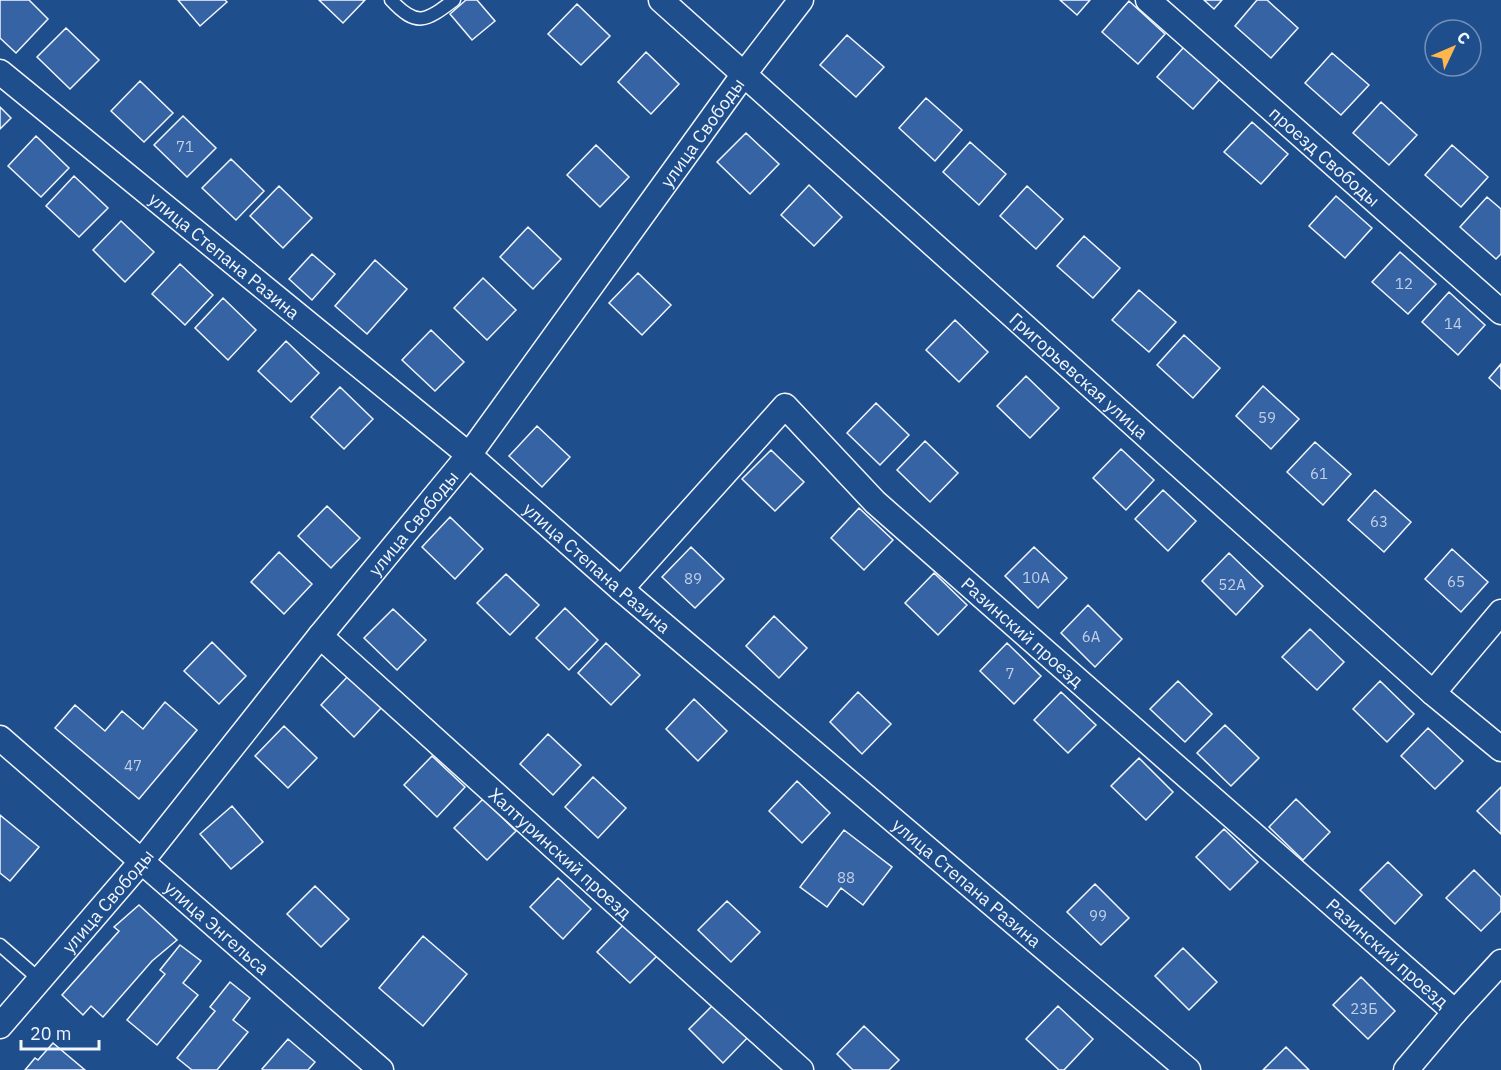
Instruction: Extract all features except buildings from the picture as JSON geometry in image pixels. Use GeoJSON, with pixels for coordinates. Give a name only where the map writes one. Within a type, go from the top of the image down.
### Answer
{"type":"FeatureCollection","features":[{"type":"Feature","properties":{"kind":"street","name":"Григорьевская улица"},"geometry":{"type":"LineString","coordinates":[[661,0],[1432,693],[1501,749]]}},
{"type":"Feature","properties":{"kind":"street","name":"улица Свободы"},"geometry":{"type":"LineString","coordinates":[[0,1026],[141,862],[320,636],[469,455],[744,74],[801,0]]}},
{"type":"Feature","properties":{"kind":"street","name":"проезд Свободы"},"geometry":{"type":"LineString","coordinates":[[1148,0],[1501,312]]}},
{"type":"Feature","properties":{"kind":"street","name":"улица Степана Разина"},"geometry":{"type":"LineString","coordinates":[[0,72],[469,455],[621,589],[1188,1070]]}},
{"type":"Feature","properties":{"kind":"street","name":"Разинский проезд"},"geometry":{"type":"LineString","coordinates":[[621,589],[785,406],[874,502],[1455,1012]]}},
{"type":"Feature","properties":{"kind":"street"},"geometry":{"type":"LineString","coordinates":[[1432,693],[1501,612]]}},
{"type":"Feature","properties":{"kind":"street","name":"Халтуринский проезд"},"geometry":{"type":"LineString","coordinates":[[320,636],[801,1070]]}},
{"type":"Feature","properties":{"kind":"street","name":"улица Энгельса"},"geometry":{"type":"LineString","coordinates":[[0,738],[381,1070]]}},
{"type":"Feature","properties":{"kind":"street"},"geometry":{"type":"LineString","coordinates":[[1406,1070],[1501,962]]}},
{"type":"Feature","properties":{"kind":"lane"},"geometry":{"type":"LineString","coordinates":[[391,0],[409,16],[420,19],[437,13],[454,0]]}},
{"type":"Feature","properties":{"kind":"lane"},"geometry":{"type":"LineString","coordinates":[[0,945],[39,979]]}}]}
